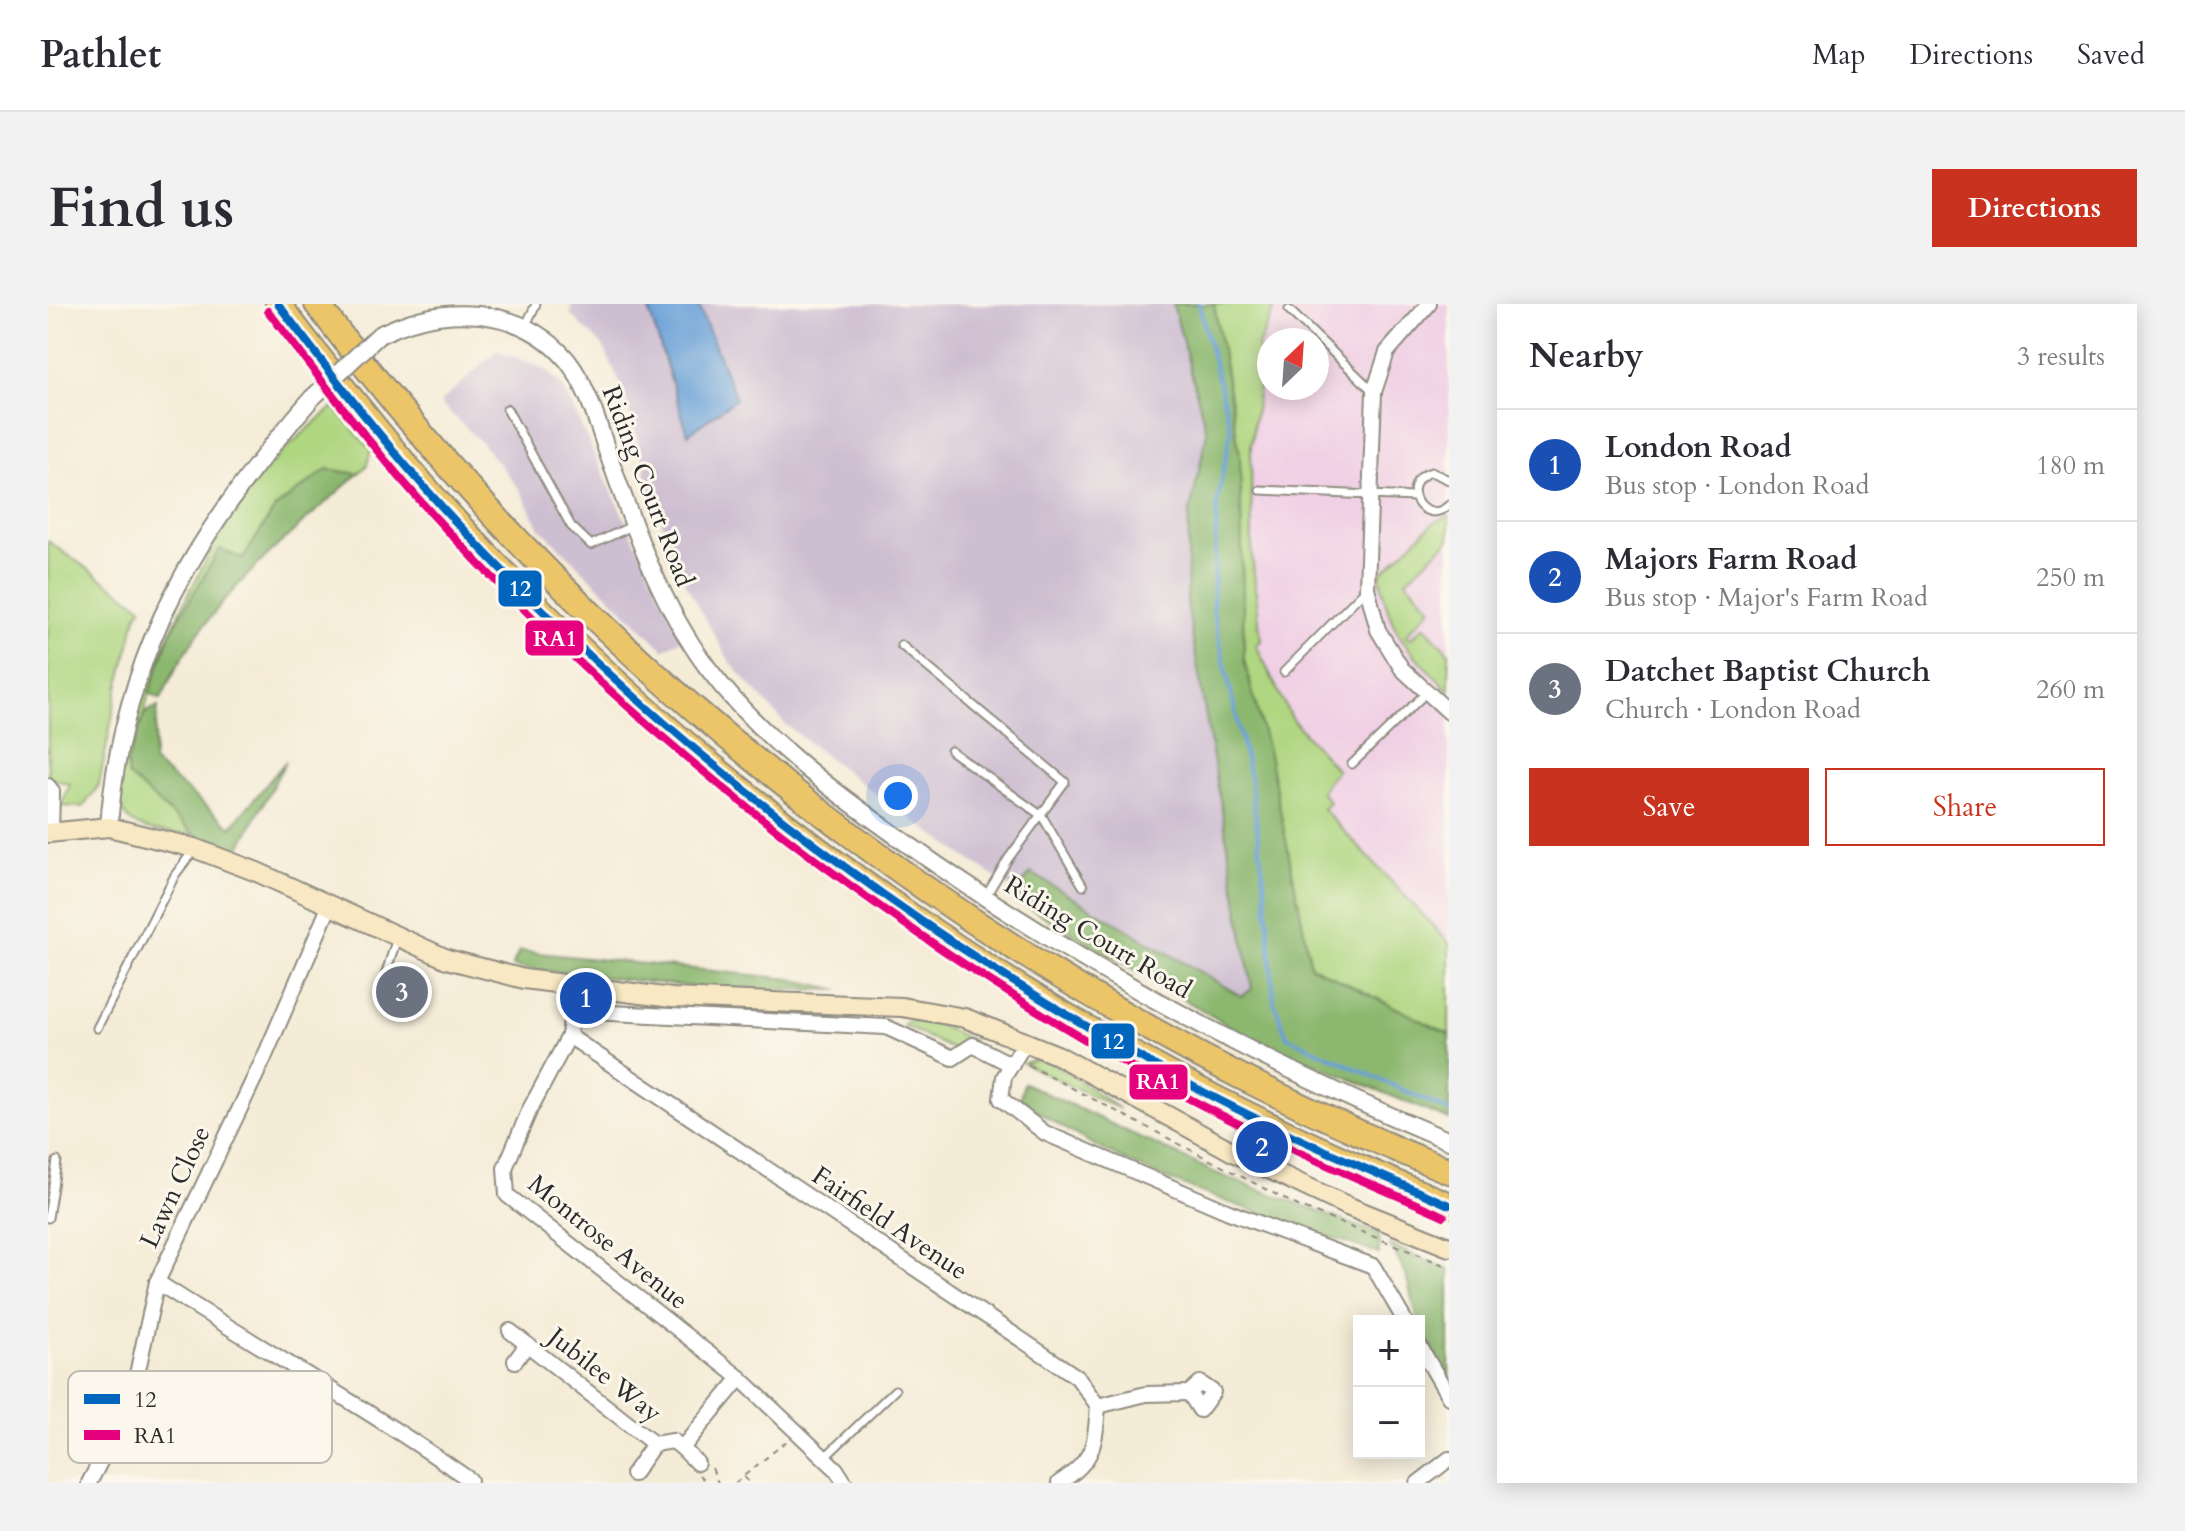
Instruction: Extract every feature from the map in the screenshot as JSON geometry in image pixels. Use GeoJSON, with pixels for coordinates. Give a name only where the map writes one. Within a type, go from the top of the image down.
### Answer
{"type":"FeatureCollection","features":[{"type":"Feature","properties":{"kind":"highway"},"geometry":{"type":"LineString","coordinates":[[278,304],[414,474],[555,625],[720,773],[836,863],[982,965],[1123,1050],[1296,1139],[1449,1205]]}},
{"type":"Feature","properties":{"kind":"highway"},"geometry":{"type":"LineString","coordinates":[[317,304],[479,501],[586,611],[752,757],[865,846],[1022,952],[1148,1028],[1303,1107],[1449,1171]]}},
{"type":"Feature","properties":{"kind":"main road"},"geometry":{"type":"LineString","coordinates":[[50,833],[109,827],[194,848],[486,971],[575,986],[751,1003],[902,1007],[965,1018],[1057,1055],[1235,1153],[1347,1206],[1449,1247]]}},
{"type":"Feature","properties":{"kind":"street"},"geometry":{"type":"LineString","coordinates":[[1429,304],[1387,352],[1374,392],[1367,588],[1378,630],[1402,669],[1449,712]]}},
{"type":"Feature","properties":{"kind":"street","name":"Riding Court Road"},"geometry":{"type":"LineString","coordinates":[[109,827],[113,767],[128,700],[160,619],[205,534],[260,457],[312,398],[379,335],[402,321],[448,309],[503,315],[526,325],[557,349],[581,380],[634,525],[663,594],[685,634],[738,703],[821,781],[985,898],[1146,996],[1356,1102],[1449,1141]]}},
{"type":"Feature","properties":{"kind":"street"},"geometry":{"type":"LineString","coordinates":[[48,786],[52,791],[50,833]]}},
{"type":"Feature","properties":{"kind":"street","name":"Lawn Close"},"geometry":{"type":"LineString","coordinates":[[295,1371],[157,1282],[264,1058],[330,905]]}},
{"type":"Feature","properties":{"kind":"street","name":"Montrose Avenue"},"geometry":{"type":"LineString","coordinates":[[575,986],[569,1036],[530,1109],[505,1168],[507,1195],[740,1378],[824,1458],[845,1483]]}},
{"type":"Feature","properties":{"kind":"street"},"geometry":{"type":"LineString","coordinates":[[572,1011],[886,1027],[953,1058],[973,1045],[1012,1065]]}},
{"type":"Feature","properties":{"kind":"street","name":"Fairfield Avenue"},"geometry":{"type":"LineString","coordinates":[[569,1036],[1077,1377],[1098,1406]]}},
{"type":"Feature","properties":{"kind":"street"},"geometry":{"type":"LineString","coordinates":[[1026,1041],[1004,1077],[1001,1099],[1045,1133],[1229,1212],[1373,1266],[1402,1315]]}},
{"type":"Feature","properties":{"kind":"street"},"geometry":{"type":"LineString","coordinates":[[138,1371],[157,1282]]}},
{"type":"Feature","properties":{"kind":"street","name":"Jubilee Way"},"geometry":{"type":"LineString","coordinates":[[510,1331],[654,1444],[677,1445]]}},
{"type":"Feature","properties":{"kind":"street","name":"Jubilee Way"},"geometry":{"type":"LineString","coordinates":[[515,1361],[527,1345]]}},
{"type":"Feature","properties":{"kind":"street"},"geometry":{"type":"LineString","coordinates":[[1425,1355],[1449,1397]]}},
{"type":"Feature","properties":{"kind":"street"},"geometry":{"type":"LineString","coordinates":[[697,1463],[677,1445],[740,1378]]}},
{"type":"Feature","properties":{"kind":"street","name":"Lawn Close"},"geometry":{"type":"LineString","coordinates":[[332,1392],[400,1431],[470,1480]]}},
{"type":"Feature","properties":{"kind":"street"},"geometry":{"type":"LineString","coordinates":[[1059,1483],[1083,1468],[1096,1440],[1098,1406],[1146,1394],[1189,1393]]}},
{"type":"Feature","properties":{"kind":"street","name":"Jubilee Way"},"geometry":{"type":"LineString","coordinates":[[633,1474],[654,1444]]}},
{"type":"Feature","properties":{"kind":"street"},"geometry":{"type":"LineString","coordinates":[[1418,1483],[1449,1459]]}},
{"type":"Feature","properties":{"kind":"street"},"geometry":{"type":"LineString","coordinates":[[89,1483],[99,1463]]}},
{"type":"Feature","properties":{"kind":"lane"},"geometry":{"type":"LineString","coordinates":[[526,325],[536,304]]}},
{"type":"Feature","properties":{"kind":"lane"},"geometry":{"type":"LineString","coordinates":[[1289,310],[1374,392]]}},
{"type":"Feature","properties":{"kind":"lane"},"geometry":{"type":"LineString","coordinates":[[507,409],[571,526],[591,545],[634,525]]}},
{"type":"Feature","properties":{"kind":"lane"},"geometry":{"type":"LineString","coordinates":[[1414,497],[1415,484],[1424,474],[1437,472],[1449,480]]}},
{"type":"Feature","properties":{"kind":"lane"},"geometry":{"type":"LineString","coordinates":[[1260,490],[1414,497],[1427,511],[1440,512],[1449,505]]}},
{"type":"Feature","properties":{"kind":"lane"},"geometry":{"type":"LineString","coordinates":[[1284,672],[1367,588]]}},
{"type":"Feature","properties":{"kind":"lane"},"geometry":{"type":"LineString","coordinates":[[901,645],[1065,782],[1008,859],[985,898]]}},
{"type":"Feature","properties":{"kind":"lane"},"geometry":{"type":"LineString","coordinates":[[1352,764],[1429,691]]}},
{"type":"Feature","properties":{"kind":"lane"},"geometry":{"type":"LineString","coordinates":[[951,751],[1042,816],[1083,886]]}},
{"type":"Feature","properties":{"kind":"lane"},"geometry":{"type":"LineString","coordinates":[[97,1028],[175,875],[194,848]]}},
{"type":"Feature","properties":{"kind":"lane"},"geometry":{"type":"LineString","coordinates":[[383,982],[398,936]]}},
{"type":"Feature","properties":{"kind":"lane"},"geometry":{"type":"LineString","coordinates":[[48,1218],[57,1161]]}},
{"type":"Feature","properties":{"kind":"lane"},"geometry":{"type":"LineString","coordinates":[[824,1458],[895,1390]]}},
{"type":"Feature","properties":{"kind":"path"},"geometry":{"type":"LineString","coordinates":[[735,1483],[797,1433]]}},
{"type":"Feature","properties":{"kind":"path"},"geometry":{"type":"LineString","coordinates":[[743,1476],[750,1483]]}},
{"type":"Feature","properties":{"kind":"shaded area"},"geometry":{"type":"Polygon","coordinates":[[[572,304],[1194,304],[1274,1002],[1246,1021],[1023,897],[870,790],[785,724],[730,662],[684,581],[652,495],[623,389],[603,346],[570,314],[572,304]]]}},
{"type":"Feature","properties":{"kind":"shaded area"},"geometry":{"type":"Polygon","coordinates":[[[1214,304],[1449,304],[1449,1034],[1311,966],[1244,660],[1240,455],[1214,304]]]}},
{"type":"Feature","properties":{"kind":"shaded area"},"geometry":{"type":"Polygon","coordinates":[[[497,351],[544,368],[563,387],[681,639],[664,650],[540,528],[520,490],[480,441],[440,403],[497,351]]]}},
{"type":"Feature","properties":{"kind":"green space"},"geometry":{"type":"Polygon","coordinates":[[[1173,304],[1214,304],[1240,455],[1244,660],[1269,754],[1311,966],[1449,1034],[1449,1120],[1241,1033],[1011,897],[1031,873],[1241,996],[1252,989],[1187,604],[1189,516],[1207,433],[1173,304]]]}},
{"type":"Feature","properties":{"kind":"green space"},"geometry":{"type":"Polygon","coordinates":[[[1214,304],[1276,304],[1266,328],[1257,328],[1257,400],[1251,444],[1252,554],[1261,641],[1256,645],[1291,718],[1337,770],[1321,791],[1329,802],[1323,809],[1449,943],[1449,1034],[1311,966],[1244,660],[1240,455],[1214,304]]]}},
{"type":"Feature","properties":{"kind":"green space"},"geometry":{"type":"Polygon","coordinates":[[[334,407],[371,450],[367,465],[358,474],[327,470],[275,508],[243,559],[220,549],[171,632],[149,693],[128,776],[195,835],[155,831],[136,825],[123,812],[119,786],[126,748],[162,650],[209,554],[247,492],[288,447],[334,407]]]}},
{"type":"Feature","properties":{"kind":"green space"},"geometry":{"type":"Polygon","coordinates":[[[327,469],[358,474],[273,550],[221,604],[178,665],[161,699],[149,693],[171,632],[220,549],[243,559],[275,508],[327,469]]]}},
{"type":"Feature","properties":{"kind":"green space"},"geometry":{"type":"Polygon","coordinates":[[[1449,516],[1449,540],[1406,580],[1431,608],[1406,635],[1410,639],[1424,626],[1449,653],[1449,691],[1402,640],[1389,612],[1380,574],[1434,522],[1449,516]]]}},
{"type":"Feature","properties":{"kind":"green space"},"geometry":{"type":"Polygon","coordinates":[[[48,541],[142,607],[137,614],[117,692],[99,785],[83,807],[61,806],[70,784],[48,778],[48,541]]]}},
{"type":"Feature","properties":{"kind":"green space"},"geometry":{"type":"Polygon","coordinates":[[[158,706],[153,762],[231,827],[286,761],[238,851],[195,835],[128,776],[127,763],[145,713],[158,706]]]}},
{"type":"Feature","properties":{"kind":"green space"},"geometry":{"type":"Polygon","coordinates":[[[519,951],[790,979],[840,990],[702,988],[512,967],[519,951]]]}},
{"type":"Feature","properties":{"kind":"green space"},"geometry":{"type":"Polygon","coordinates":[[[911,1020],[939,1025],[973,1041],[958,1052],[903,1025],[911,1020]]]}},
{"type":"Feature","properties":{"kind":"green space"},"geometry":{"type":"Polygon","coordinates":[[[1037,1059],[1053,1063],[1120,1109],[1023,1063],[1037,1059]]]}},
{"type":"Feature","properties":{"kind":"green space"},"geometry":{"type":"Polygon","coordinates":[[[1024,1083],[1218,1174],[1379,1234],[1379,1254],[1193,1189],[1103,1150],[1060,1126],[1020,1098],[1024,1083]]]}},
{"type":"Feature","properties":{"kind":"green space"},"geometry":{"type":"Polygon","coordinates":[[[1390,1245],[1449,1270],[1449,1384],[1425,1336],[1425,1315],[1417,1315],[1405,1272],[1390,1245]]]}},
{"type":"Feature","properties":{"kind":"water"},"geometry":{"type":"Polygon","coordinates":[[[647,304],[698,304],[736,399],[688,434],[647,304]]]}},
{"type":"Feature","properties":{"kind":"waterway"},"geometry":{"type":"LineString","coordinates":[[1199,304],[1231,430],[1217,504],[1213,611],[1251,783],[1266,897],[1274,1002],[1287,1037],[1449,1111]]}},
{"type":"Feature","properties":{"kind":"transit line","name":"12"},"geometry":{"type":"LineString","coordinates":[[278,304],[408,468],[534,602],[616,680],[790,826],[975,957],[1170,1074],[1308,1143],[1449,1205]]}},
{"type":"Feature","properties":{"kind":"transit line","name":"RA1"},"geometry":{"type":"LineString","coordinates":[[268,311],[398,476],[525,610],[608,689],[782,835],[968,967],[1164,1085],[1267,1138],[1444,1216]]}},
{"type":"Feature","properties":{"kind":"place","name":"Datchet Baptist Church"},"geometry":{"type":"Point","coordinates":[402,992]}},
{"type":"Feature","properties":{"kind":"place","name":"London Road"},"geometry":{"type":"Point","coordinates":[586,998]}},
{"type":"Feature","properties":{"kind":"place","name":"Majors Farm Road"},"geometry":{"type":"Point","coordinates":[1262,1147]}}]}
